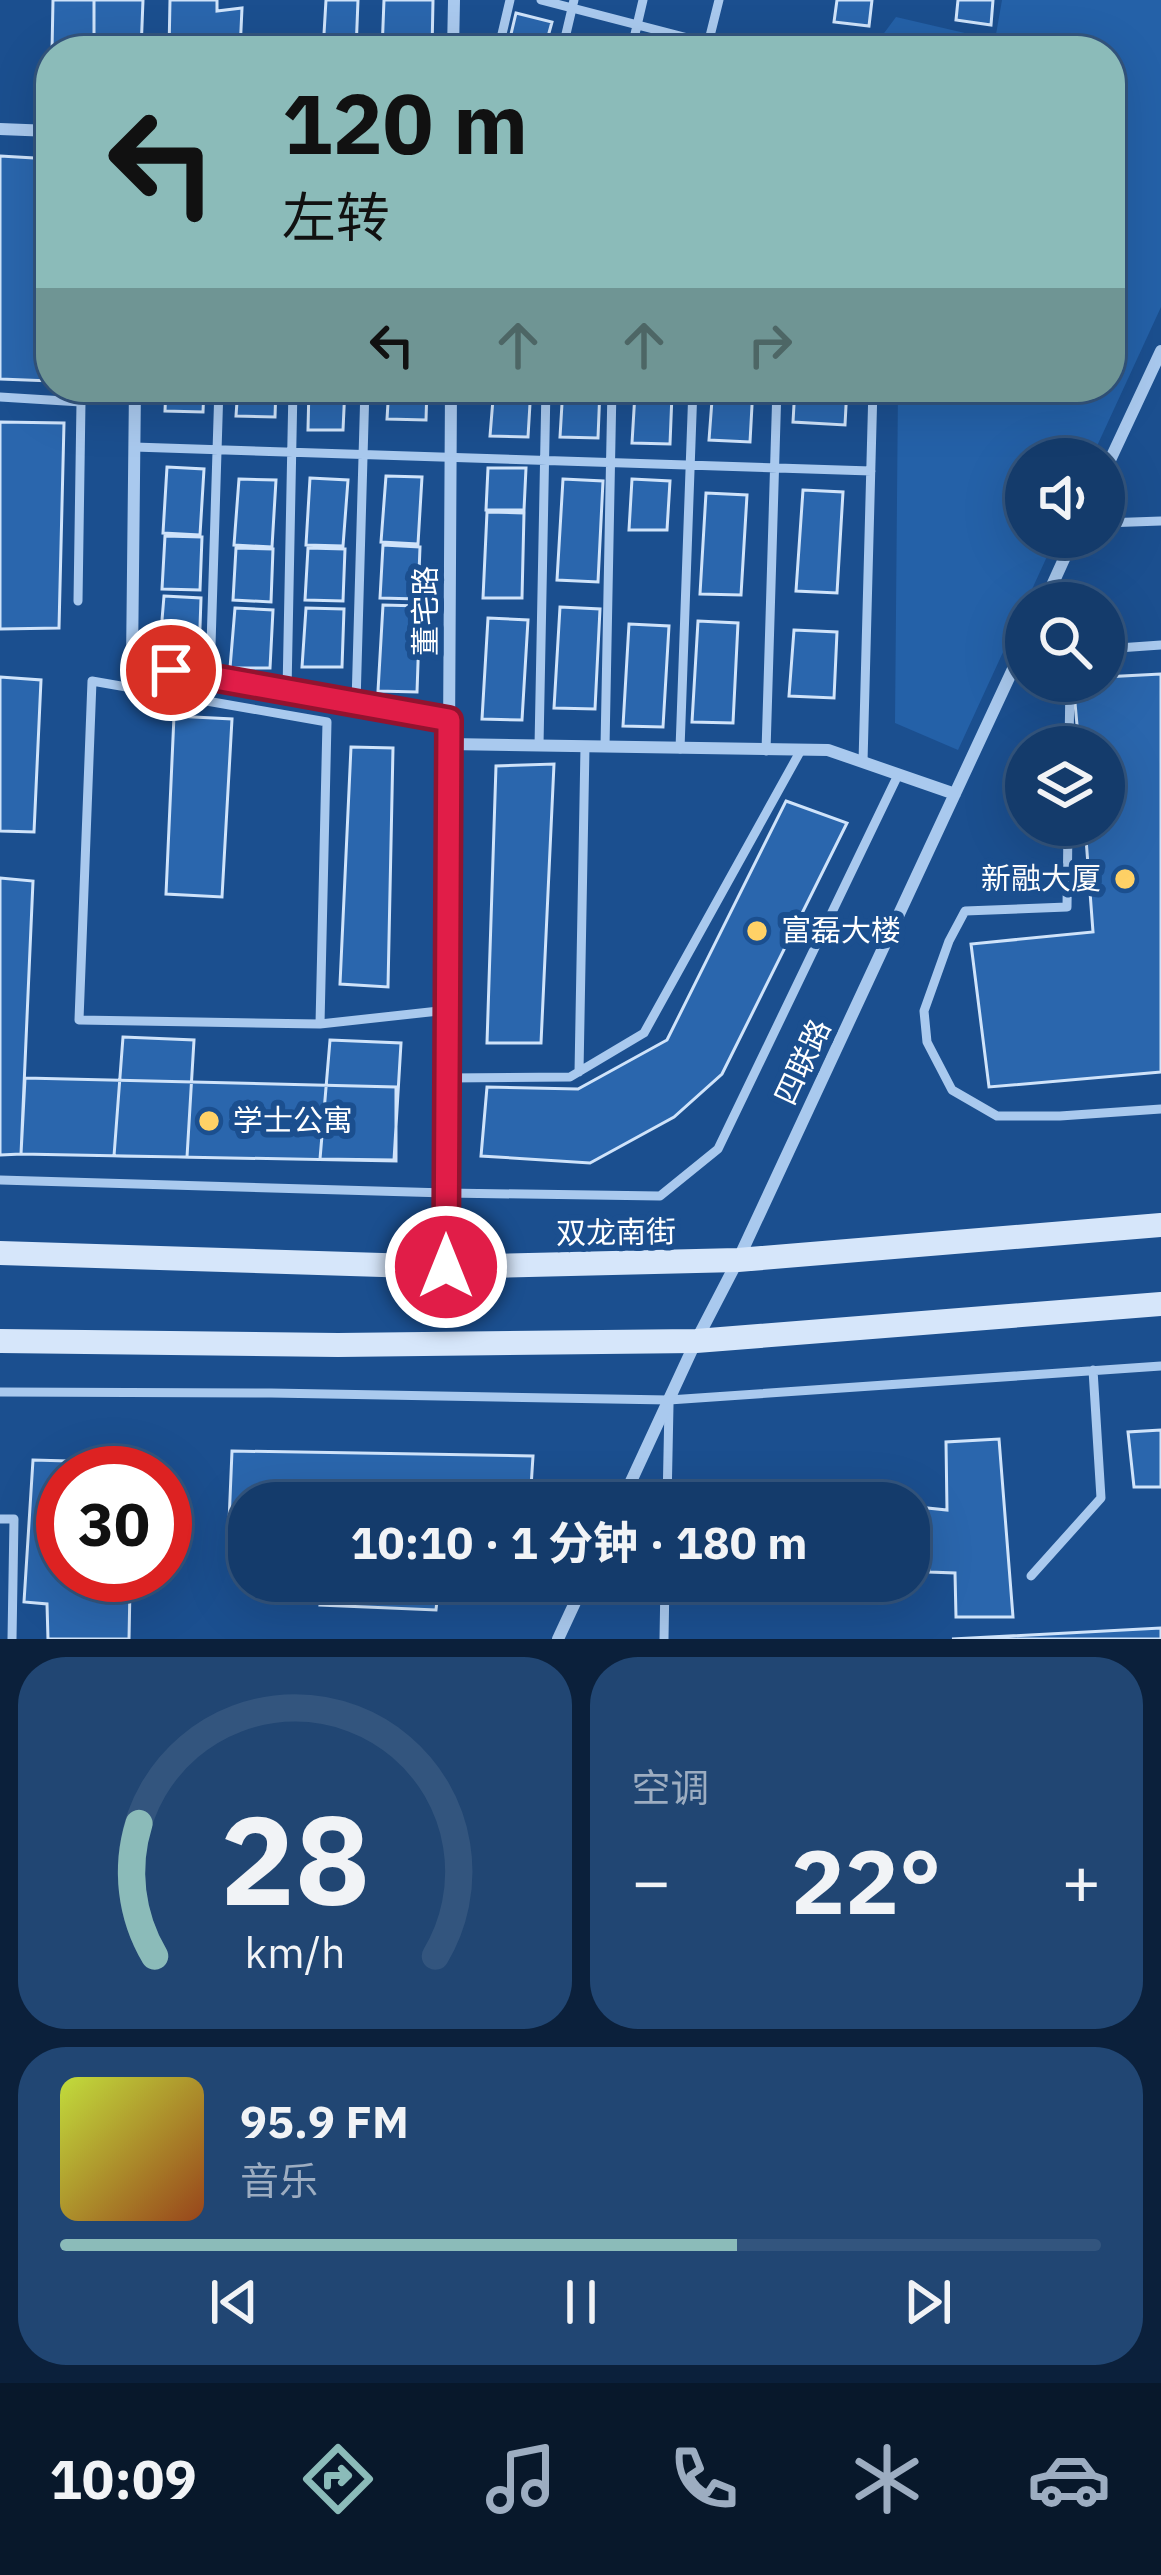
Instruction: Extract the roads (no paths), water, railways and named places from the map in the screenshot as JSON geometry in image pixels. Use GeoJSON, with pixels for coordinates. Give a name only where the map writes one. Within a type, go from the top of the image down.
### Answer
{"type":"FeatureCollection","features":[{"type":"Feature","properties":{"kind":"main road","name":"双龙南街"},"geometry":{"type":"LineString","coordinates":[[0,1253],[446,1267],[738,1260],[1161,1225]]}},
{"type":"Feature","properties":{"kind":"main road"},"geometry":{"type":"LineString","coordinates":[[0,1341],[338,1345],[696,1341],[1161,1304]]}},
{"type":"Feature","properties":{"kind":"street"},"geometry":{"type":"LineString","coordinates":[[453,36],[454,0]]}},
{"type":"Feature","properties":{"kind":"street"},"geometry":{"type":"LineString","coordinates":[[0,129],[36,130]]}},
{"type":"Feature","properties":{"kind":"street"},"geometry":{"type":"LineString","coordinates":[[1120,438],[1161,351]]}},
{"type":"Feature","properties":{"kind":"street"},"geometry":{"type":"LineString","coordinates":[[135,402],[132,663],[449,720]]}},
{"type":"Feature","properties":{"kind":"street","name":"董宅路"},"geometry":{"type":"LineString","coordinates":[[446,1267],[451,402]]}},
{"type":"Feature","properties":{"kind":"street","name":"四联路"},"geometry":{"type":"LineString","coordinates":[[631,1482],[1005,686]]}},
{"type":"Feature","properties":{"kind":"street"},"geometry":{"type":"LineString","coordinates":[[449,744],[828,750],[955,794]]}},
{"type":"Feature","properties":{"kind":"street"},"geometry":{"type":"LineString","coordinates":[[558,1639],[575,1602]]}},
{"type":"Feature","properties":{"kind":"lane"},"geometry":{"type":"LineString","coordinates":[[502,36],[510,0]]}},
{"type":"Feature","properties":{"kind":"lane"},"geometry":{"type":"LineString","coordinates":[[541,0],[574,4],[677,36]]}},
{"type":"Feature","properties":{"kind":"lane"},"geometry":{"type":"LineString","coordinates":[[635,36],[643,0]]}},
{"type":"Feature","properties":{"kind":"lane"},"geometry":{"type":"LineString","coordinates":[[711,36],[719,0]]}},
{"type":"Feature","properties":{"kind":"lane"},"geometry":{"type":"LineString","coordinates":[[566,36],[574,4]]}},
{"type":"Feature","properties":{"kind":"lane"},"geometry":{"type":"LineString","coordinates":[[0,397],[36,399]]}},
{"type":"Feature","properties":{"kind":"lane"},"geometry":{"type":"LineString","coordinates":[[78,601],[81,402]]}},
{"type":"Feature","properties":{"kind":"lane"},"geometry":{"type":"LineString","coordinates":[[210,677],[219,402]]}},
{"type":"Feature","properties":{"kind":"lane"},"geometry":{"type":"LineString","coordinates":[[287,691],[292,402]]}},
{"type":"Feature","properties":{"kind":"lane"},"geometry":{"type":"LineString","coordinates":[[356,703],[365,402]]}},
{"type":"Feature","properties":{"kind":"lane"},"geometry":{"type":"LineString","coordinates":[[539,746],[546,402]]}},
{"type":"Feature","properties":{"kind":"lane"},"geometry":{"type":"LineString","coordinates":[[605,747],[612,402]]}},
{"type":"Feature","properties":{"kind":"lane"},"geometry":{"type":"LineString","coordinates":[[680,749],[692,402]]}},
{"type":"Feature","properties":{"kind":"lane"},"geometry":{"type":"LineString","coordinates":[[766,751],[777,402]]}},
{"type":"Feature","properties":{"kind":"lane"},"geometry":{"type":"LineString","coordinates":[[863,762],[873,402]]}},
{"type":"Feature","properties":{"kind":"lane"},"geometry":{"type":"LineString","coordinates":[[134,447],[871,470]]}},
{"type":"Feature","properties":{"kind":"lane"},"geometry":{"type":"LineString","coordinates":[[1125,522],[1161,521]]}},
{"type":"Feature","properties":{"kind":"lane"},"geometry":{"type":"LineString","coordinates":[[1125,648],[1161,645]]}},
{"type":"Feature","properties":{"kind":"lane"},"geometry":{"type":"LineString","coordinates":[[320,1024],[327,722],[92,681],[79,1020],[320,1024],[448,1010]]}},
{"type":"Feature","properties":{"kind":"lane"},"geometry":{"type":"LineString","coordinates":[[579,1072],[585,747]]}},
{"type":"Feature","properties":{"kind":"lane"},"geometry":{"type":"LineString","coordinates":[[447,1078],[570,1077],[644,1033],[801,750]]}},
{"type":"Feature","properties":{"kind":"lane"},"geometry":{"type":"LineString","coordinates":[[0,1180],[660,1196],[718,1149],[898,775]]}},
{"type":"Feature","properties":{"kind":"lane"},"geometry":{"type":"LineString","coordinates":[[1068,846],[1067,907],[964,911],[924,1011],[927,1042],[952,1090],[997,1116],[1161,1109]]}},
{"type":"Feature","properties":{"kind":"lane"},"geometry":{"type":"LineString","coordinates":[[0,1392],[669,1400],[1161,1366]]}},
{"type":"Feature","properties":{"kind":"lane"},"geometry":{"type":"LineString","coordinates":[[1031,1576],[1101,1498],[1094,1370]]}},
{"type":"Feature","properties":{"kind":"lane"},"geometry":{"type":"LineString","coordinates":[[667,1482],[669,1400]]}},
{"type":"Feature","properties":{"kind":"lane"},"geometry":{"type":"LineString","coordinates":[[0,1519],[14,1519],[12,1639]]}},
{"type":"Feature","properties":{"kind":"lane"},"geometry":{"type":"LineString","coordinates":[[664,1639],[665,1602]]}},
{"type":"Feature","properties":{"kind":"place","name":"新融大厦"},"geometry":{"type":"Point","coordinates":[1125,879]}},
{"type":"Feature","properties":{"kind":"place","name":"富磊大楼"},"geometry":{"type":"Point","coordinates":[757,931]}},
{"type":"Feature","properties":{"kind":"place","name":"学士公寓"},"geometry":{"type":"Point","coordinates":[209,1121]}}]}
